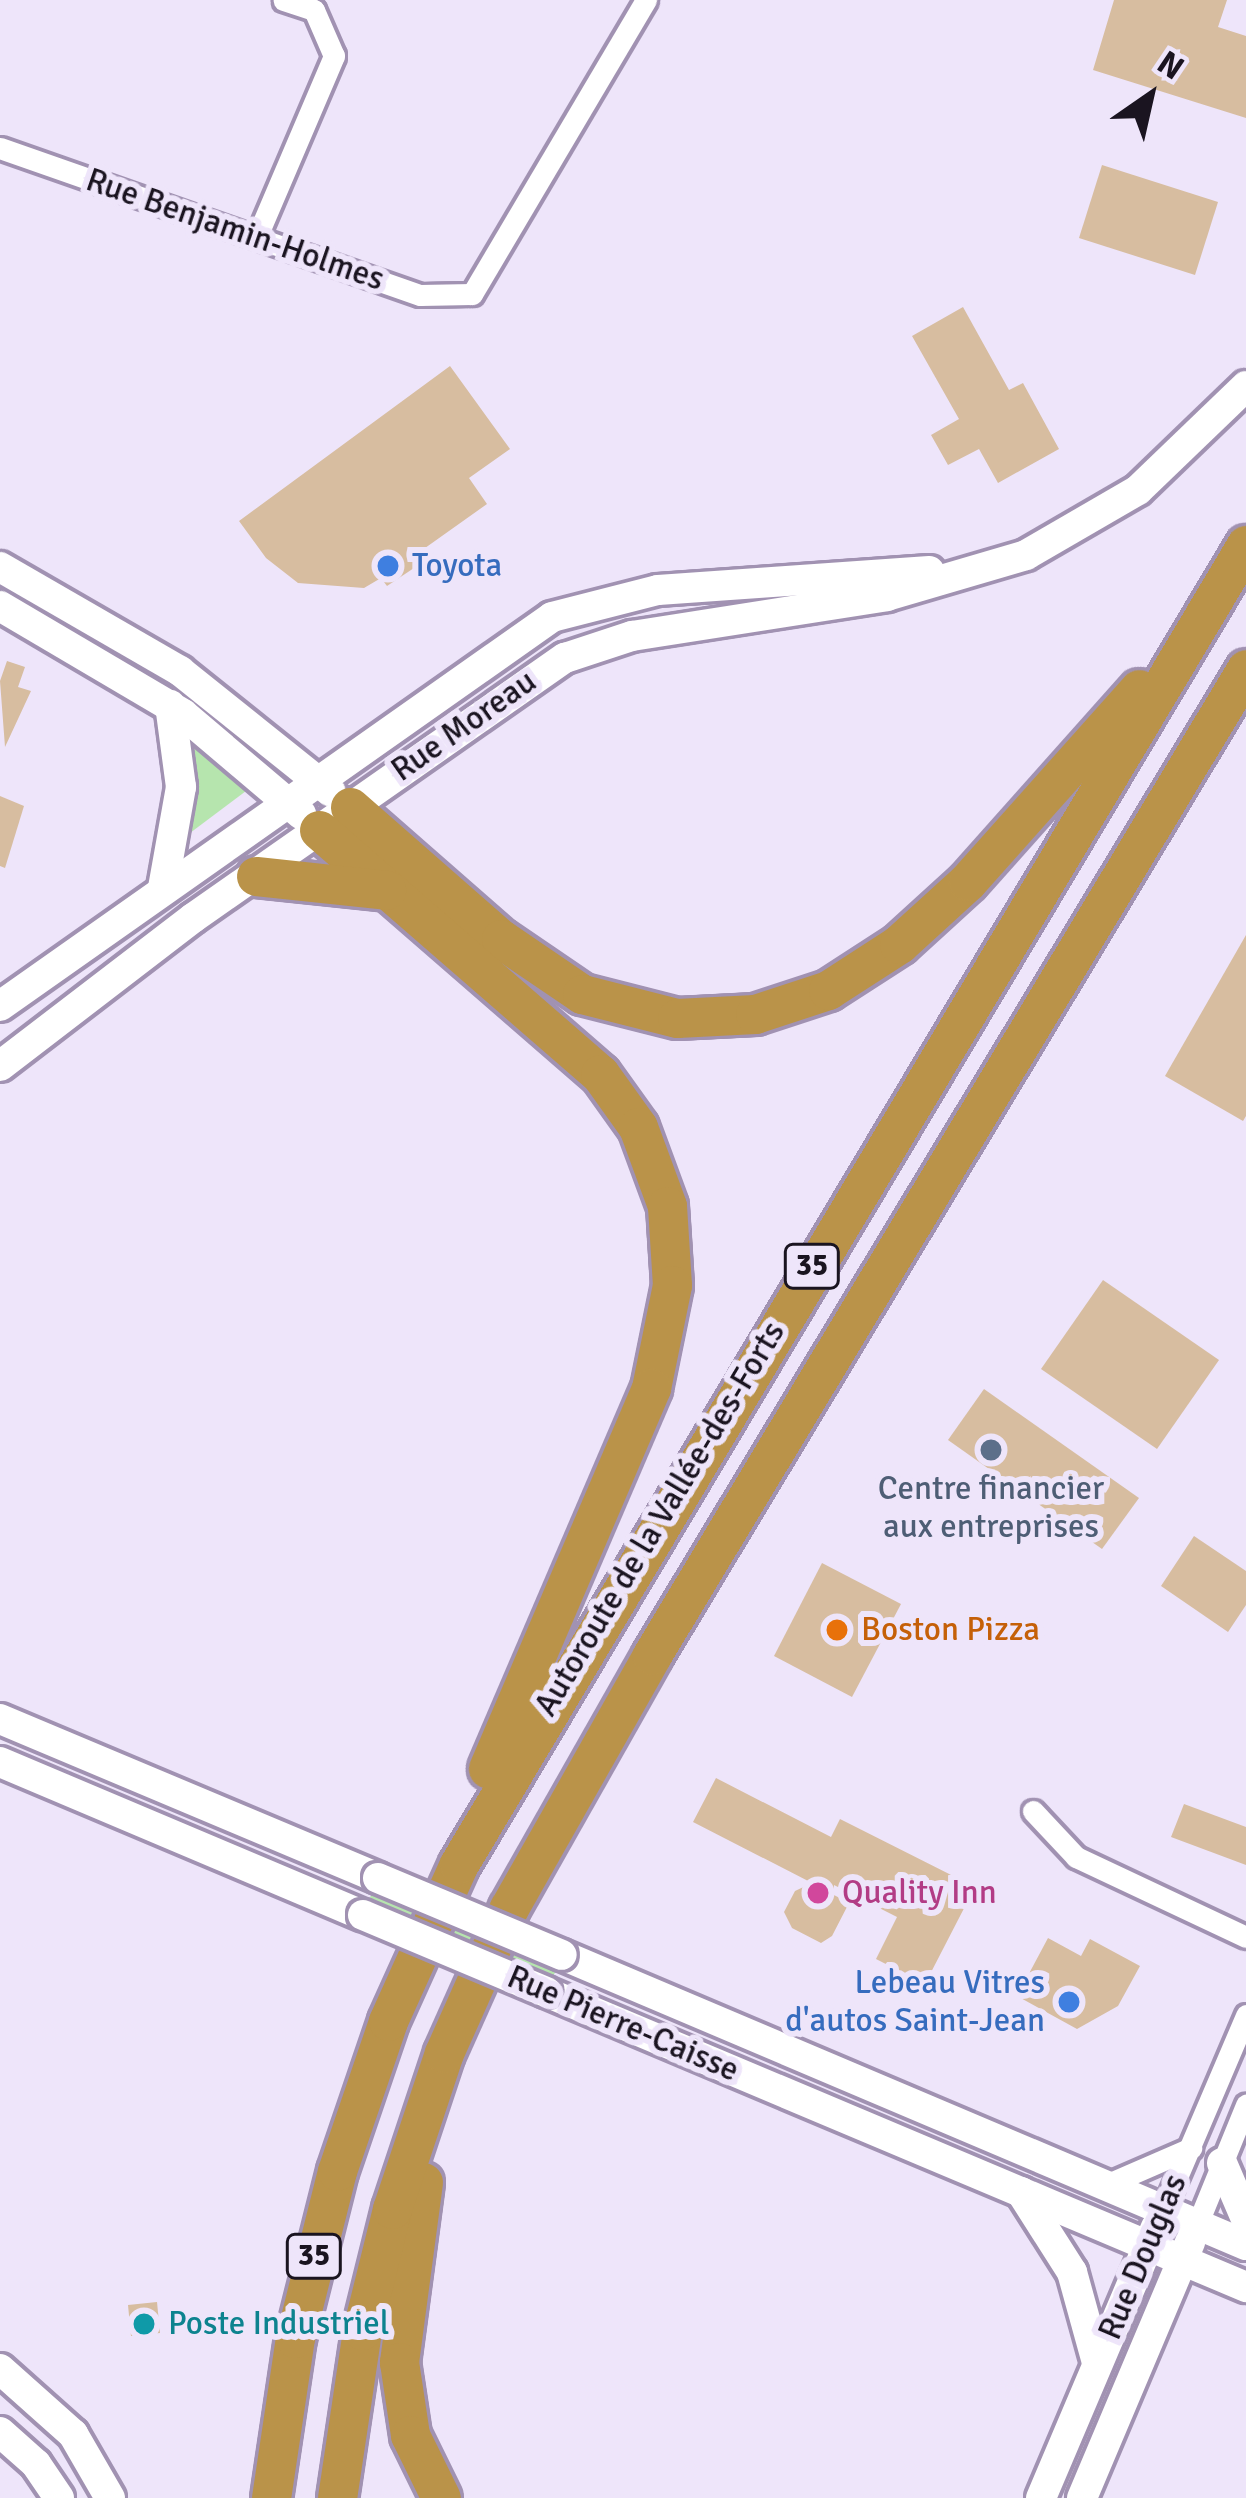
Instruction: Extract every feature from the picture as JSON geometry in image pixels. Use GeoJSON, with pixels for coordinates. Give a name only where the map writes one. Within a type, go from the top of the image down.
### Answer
{"type":"FeatureCollection","features":[{"type":"Feature","properties":{"kind":"highway","name":"Autoroute de la Vallée-des-Forts"},"geometry":{"type":"LineString","coordinates":[[271,2498],[295,2338],[337,2171],[436,1912],[543,1712],[1246,545]]}},
{"type":"Feature","properties":{"kind":"highway"},"geometry":{"type":"LineString","coordinates":[[334,819],[582,994],[676,1018],[773,1010],[842,983],[944,903],[1202,618]]}},
{"type":"Feature","properties":{"kind":"highway","name":"Autoroute de la Vallée-des-Forts"},"geometry":{"type":"LineString","coordinates":[[337,2498],[362,2330],[417,2127],[491,1943],[579,1781],[1246,669]]}},
{"type":"Feature","properties":{"kind":"highway"},"geometry":{"type":"LineString","coordinates":[[334,819],[386,890],[566,1040],[615,1092],[655,1164],[673,1255],[666,1336],[642,1414],[521,1682],[436,1912]]}},
{"type":"Feature","properties":{"kind":"highway"},"geometry":{"type":"LineString","coordinates":[[256,876],[386,890]]}},
{"type":"Feature","properties":{"kind":"highway"},"geometry":{"type":"LineString","coordinates":[[441,2498],[410,2435],[399,2362],[418,2210],[476,2004],[579,1781]]}},
{"type":"Feature","properties":{"kind":"main road","name":"Rue Moreau"},"geometry":{"type":"LineString","coordinates":[[0,1066],[334,819],[581,650],[831,608],[1006,562],[1072,534],[1138,490],[1246,386]]}},
{"type":"Feature","properties":{"kind":"main road","name":"Rue Moreau"},"geometry":{"type":"LineString","coordinates":[[0,1006],[535,627],[588,603],[658,590],[1006,562]]}},
{"type":"Feature","properties":{"kind":"main road"},"geometry":{"type":"LineString","coordinates":[[0,568],[180,671],[317,780],[334,819]]}},
{"type":"Feature","properties":{"kind":"main road"},"geometry":{"type":"LineString","coordinates":[[0,606],[170,705],[287,801],[334,819]]}},
{"type":"Feature","properties":{"kind":"main road"},"geometry":{"type":"LineString","coordinates":[[163,888],[181,787],[170,705]]}},
{"type":"Feature","properties":{"kind":"main road","name":"Rue Pierre-Caisse"},"geometry":{"type":"LineString","coordinates":[[0,1719],[378,1878],[436,1912],[562,1955],[1246,2245]]}},
{"type":"Feature","properties":{"kind":"main road","name":"Rue Pierre-Caisse"},"geometry":{"type":"LineString","coordinates":[[0,1762],[1246,2287]]}},
{"type":"Feature","properties":{"kind":"main road"},"geometry":{"type":"LineString","coordinates":[[1222,2163],[1246,2219]]}},
{"type":"Feature","properties":{"kind":"main road"},"geometry":{"type":"LineString","coordinates":[[1022,2192],[1072,2272],[1097,2363]]}},
{"type":"Feature","properties":{"kind":"main road","name":"Rue Douglas"},"geometry":{"type":"LineString","coordinates":[[1041,2498],[1163,2210]]}},
{"type":"Feature","properties":{"kind":"main road","name":"Rue Douglas"},"geometry":{"type":"LineString","coordinates":[[1082,2498],[1197,2225]]}},
{"type":"Feature","properties":{"kind":"main road"},"geometry":{"type":"LineString","coordinates":[[0,2369],[73,2434],[110,2498]]}},
{"type":"Feature","properties":{"kind":"main road"},"geometry":{"type":"LineString","coordinates":[[0,2432],[36,2464],[59,2498]]}},
{"type":"Feature","properties":{"kind":"street"},"geometry":{"type":"LineString","coordinates":[[258,234],[334,56],[314,10],[284,0]]}},
{"type":"Feature","properties":{"kind":"street","name":"Rue Benjamin-Holmes"},"geometry":{"type":"LineString","coordinates":[[0,148],[258,234],[419,296],[472,294],[646,0]]}},
{"type":"Feature","properties":{"kind":"street"},"geometry":{"type":"LineString","coordinates":[[1033,1811],[1076,1857],[1246,1937]]}},
{"type":"Feature","properties":{"kind":"street","name":"Rue Douglas"},"geometry":{"type":"LineString","coordinates":[[1163,2210],[1246,2015]]}},
{"type":"Feature","properties":{"kind":"street","name":"Rue Douglas"},"geometry":{"type":"LineString","coordinates":[[1197,2225],[1246,2105]]}},
{"type":"Feature","properties":{"kind":"street"},"geometry":{"type":"LineString","coordinates":[[1106,2185],[1191,2147]]}},
{"type":"Feature","properties":{"kind":"green space"},"geometry":{"type":"Polygon","coordinates":[[[189,738],[250,788],[186,836],[189,738]]]}},
{"type":"Feature","properties":{"kind":"green space"},"geometry":{"type":"Polygon","coordinates":[[[373,1891],[557,1967],[552,1980],[368,1902],[373,1891]]]}},
{"type":"Feature","properties":{"kind":"building"},"geometry":{"type":"Polygon","coordinates":[[[1114,0],[1227,0],[1218,27],[1246,36],[1246,118],[1093,70],[1114,0]]]}},
{"type":"Feature","properties":{"kind":"building"},"geometry":{"type":"Polygon","coordinates":[[[1102,165],[1218,202],[1195,275],[1079,238],[1102,165]]]}},
{"type":"Feature","properties":{"kind":"building"},"geometry":{"type":"Polygon","coordinates":[[[963,307],[1009,390],[1023,383],[1059,449],[998,483],[979,449],[948,465],[931,435],[959,419],[912,336],[963,307]]]}},
{"type":"Feature","properties":{"kind":"building"},"geometry":{"type":"Polygon","coordinates":[[[450,366],[510,449],[469,478],[487,504],[411,558],[417,566],[387,586],[381,578],[364,588],[298,583],[266,558],[239,521],[450,366]]]}},
{"type":"Feature","properties":{"kind":"building"},"geometry":{"type":"Polygon","coordinates":[[[7,661],[25,667],[18,687],[31,691],[5,747],[0,681],[7,661]]]}},
{"type":"Feature","properties":{"kind":"building"},"geometry":{"type":"Polygon","coordinates":[[[0,796],[24,806],[5,868],[0,866],[0,796]]]}},
{"type":"Feature","properties":{"kind":"building"},"geometry":{"type":"Polygon","coordinates":[[[1246,935],[1246,1116],[1243,1121],[1165,1076],[1246,935]]]}},
{"type":"Feature","properties":{"kind":"building"},"geometry":{"type":"Polygon","coordinates":[[[1103,1280],[1219,1360],[1157,1449],[1041,1369],[1103,1280]]]}},
{"type":"Feature","properties":{"kind":"building"},"geometry":{"type":"Polygon","coordinates":[[[984,1389],[1139,1498],[1102,1549],[948,1440],[984,1389]]]}},
{"type":"Feature","properties":{"kind":"building"},"geometry":{"type":"Polygon","coordinates":[[[1194,1536],[1246,1571],[1246,1605],[1228,1632],[1161,1586],[1194,1536]]]}},
{"type":"Feature","properties":{"kind":"building","name":"Boston Pizza"},"geometry":{"type":"Polygon","coordinates":[[[822,1563],[901,1604],[852,1697],[774,1656],[822,1563]]]}},
{"type":"Feature","properties":{"kind":"building"},"geometry":{"type":"Polygon","coordinates":[[[716,1778],[831,1837],[840,1819],[975,1887],[925,1984],[876,1959],[897,1917],[834,1885],[834,1895],[849,1903],[832,1936],[821,1943],[792,1928],[784,1912],[795,1891],[812,1883],[693,1822],[716,1778]]]}},
{"type":"Feature","properties":{"kind":"building"},"geometry":{"type":"Polygon","coordinates":[[[1184,1804],[1246,1827],[1246,1865],[1171,1837],[1184,1804]]]}},
{"type":"Feature","properties":{"kind":"building"},"geometry":{"type":"Polygon","coordinates":[[[1048,1938],[1081,1956],[1090,1939],[1140,1966],[1118,2006],[1077,2029],[1017,1996],[1048,1938]]]}},
{"type":"Feature","properties":{"kind":"building","name":"Poste Industriel"},"geometry":{"type":"Polygon","coordinates":[[[157,2302],[160,2333],[131,2336],[128,2305],[157,2302]]]}},
{"type":"Feature","properties":{"kind":"place","name":"Toyota"},"geometry":{"type":"Point","coordinates":[388,566]}},
{"type":"Feature","properties":{"kind":"place","name":"Centre financier aux entreprises"},"geometry":{"type":"Point","coordinates":[991,1450]}},
{"type":"Feature","properties":{"kind":"place","name":"Boston Pizza"},"geometry":{"type":"Point","coordinates":[837,1630]}},
{"type":"Feature","properties":{"kind":"place","name":"Quality Inn"},"geometry":{"type":"Point","coordinates":[818,1893]}},
{"type":"Feature","properties":{"kind":"place","name":"Lebeau Vitres d'autos Saint-Jean"},"geometry":{"type":"Point","coordinates":[1069,2002]}},
{"type":"Feature","properties":{"kind":"place","name":"Poste Industriel"},"geometry":{"type":"Point","coordinates":[144,2324]}}]}
